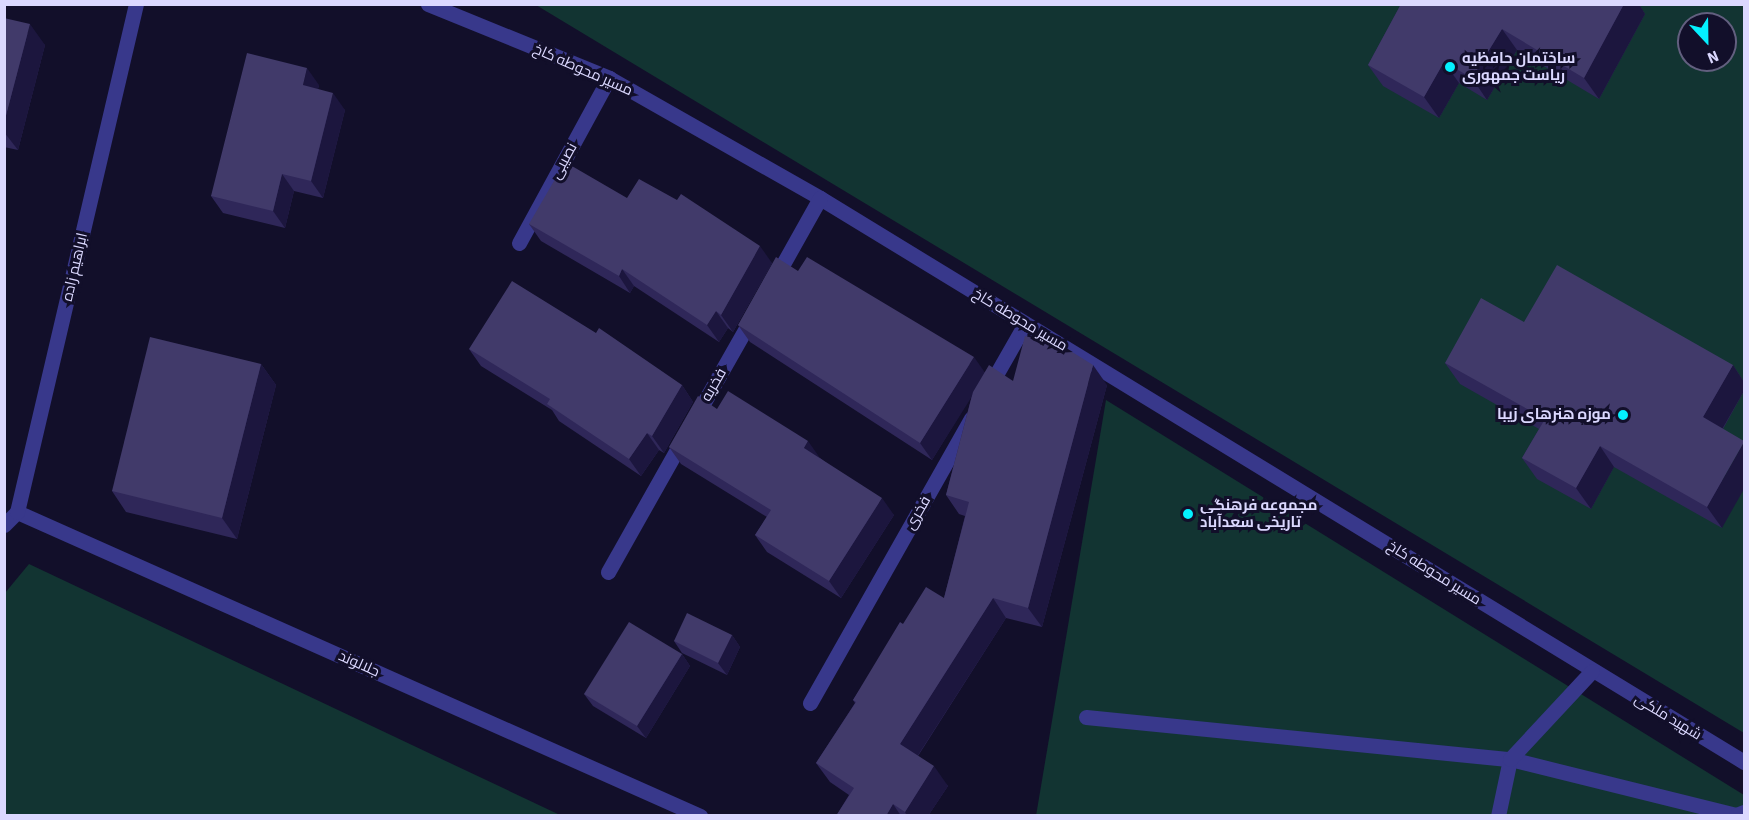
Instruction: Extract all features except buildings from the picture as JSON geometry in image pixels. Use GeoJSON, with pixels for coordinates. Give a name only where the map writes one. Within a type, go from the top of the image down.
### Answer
{"type":"FeatureCollection","features":[{"type":"Feature","properties":{"kind":"street","name":"ابراهیم زاده"},"geometry":{"type":"LineString","coordinates":[[17,512],[136,4]]}},
{"type":"Feature","properties":{"kind":"street","name":"مسیر محوطه کاخ"},"geometry":{"type":"LineString","coordinates":[[428,4],[609,78],[820,198],[1592,671]]}},
{"type":"Feature","properties":{"kind":"street","name":"نصیبی"},"geometry":{"type":"LineString","coordinates":[[519,243],[609,78]]}},
{"type":"Feature","properties":{"kind":"street","name":"فخریه"},"geometry":{"type":"LineString","coordinates":[[608,572],[820,198]]}},
{"type":"Feature","properties":{"kind":"street","name":"فخری"},"geometry":{"type":"LineString","coordinates":[[810,703],[1025,324]]}},
{"type":"Feature","properties":{"kind":"street"},"geometry":{"type":"LineString","coordinates":[[4,525],[17,512]]}},
{"type":"Feature","properties":{"kind":"street","name":"جلالوند"},"geometry":{"type":"LineString","coordinates":[[17,512],[700,816]]}},
{"type":"Feature","properties":{"kind":"street"},"geometry":{"type":"LineString","coordinates":[[1498,816],[1510,759],[1592,671]]}},
{"type":"Feature","properties":{"kind":"street","name":"شهید ملکی"},"geometry":{"type":"LineString","coordinates":[[1592,671],[1744,762]]}},
{"type":"Feature","properties":{"kind":"street"},"geometry":{"type":"LineString","coordinates":[[1086,717],[1510,759],[1736,814],[1744,812]]}},
{"type":"Feature","properties":{"kind":"green space"},"geometry":{"type":"Polygon","coordinates":[[[536,5],[1744,5],[1744,733],[536,5]]]}},
{"type":"Feature","properties":{"kind":"green space","name":"مجموعه فرهنگی تاریخی سعدآباد"},"geometry":{"type":"Polygon","coordinates":[[[1106,400],[1744,795],[1744,816],[1036,816],[1106,400]]]}},
{"type":"Feature","properties":{"kind":"green space"},"geometry":{"type":"Polygon","coordinates":[[[29,564],[560,815],[5,815],[5,593],[29,564]]]}},
{"type":"Feature","properties":{"kind":"place","name":"ساختمان حافظیه ریاست جمهوری"},"geometry":{"type":"Point","coordinates":[1450,67]}},
{"type":"Feature","properties":{"kind":"place","name":"موزه هنرهای زیبا"},"geometry":{"type":"Point","coordinates":[1623,415]}},
{"type":"Feature","properties":{"kind":"place","name":"مجموعه فرهنگی تاریخی سعدآباد"},"geometry":{"type":"Point","coordinates":[1188,514]}}]}
